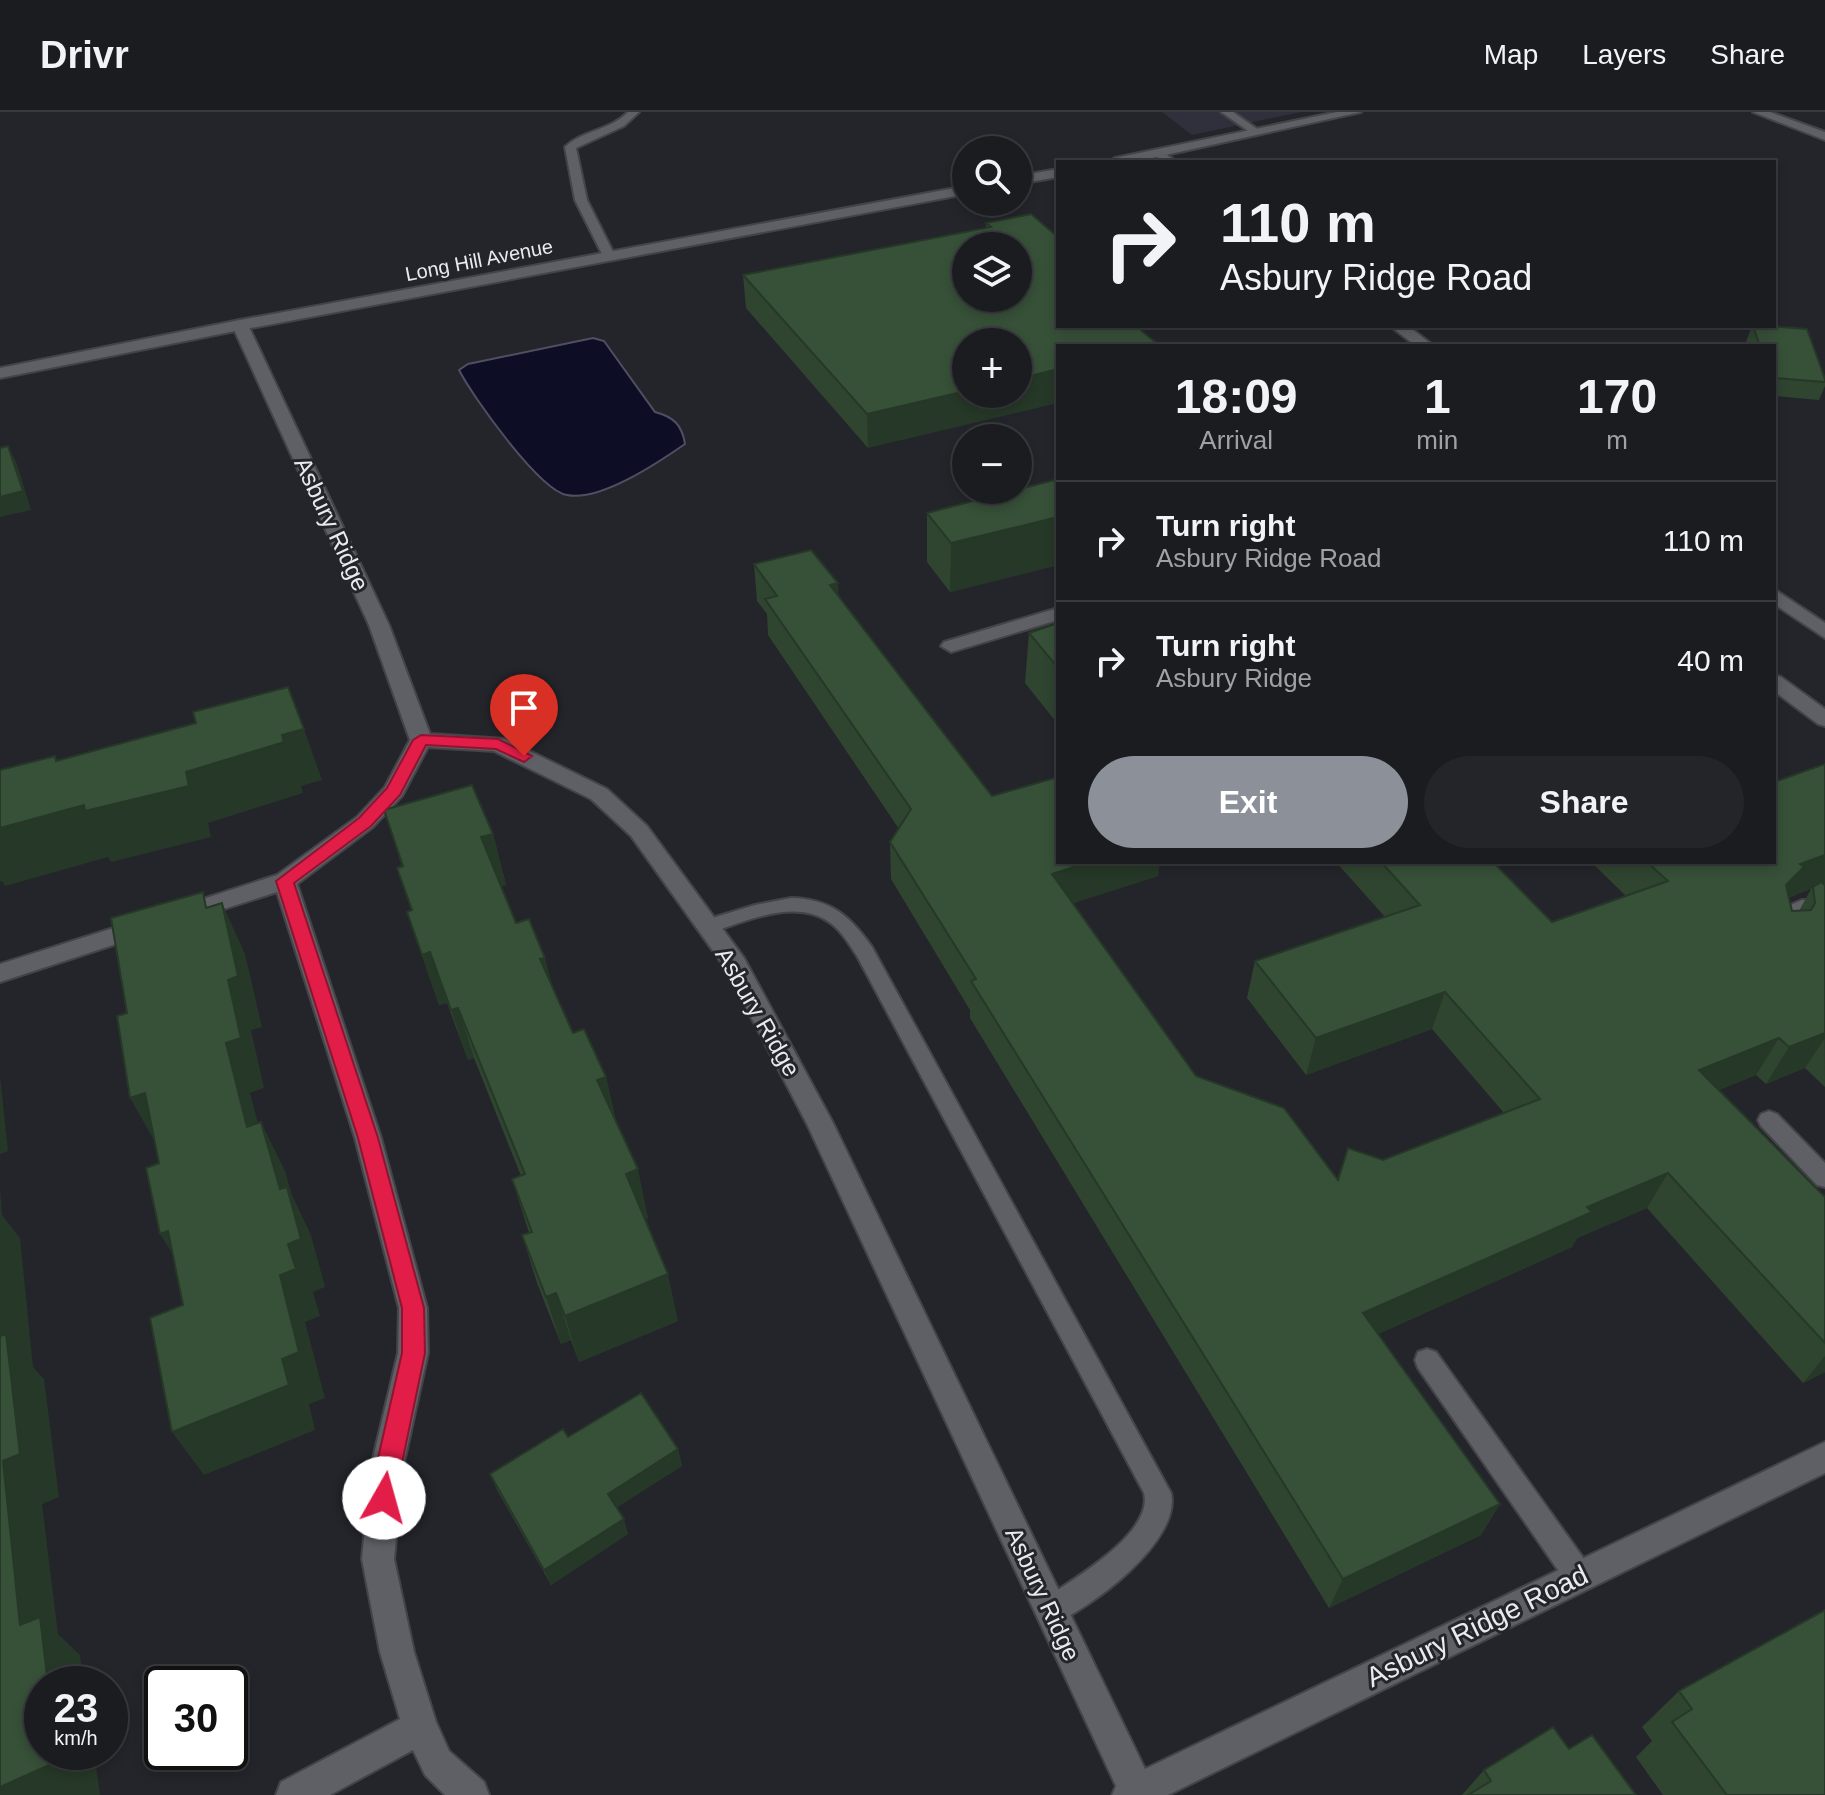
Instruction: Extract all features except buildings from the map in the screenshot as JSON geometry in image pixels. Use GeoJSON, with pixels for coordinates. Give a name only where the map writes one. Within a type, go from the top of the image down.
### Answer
{"type":"FeatureCollection","features":[{"type":"Feature","properties":{"kind":"street"},"geometry":{"type":"LineString","coordinates":[[1140,160],[1165,158],[1258,133],[1355,112]]}},
{"type":"Feature","properties":{"kind":"street"},"geometry":{"type":"LineString","coordinates":[[1759,112],[1825,136]]}},
{"type":"Feature","properties":{"kind":"street"},"geometry":{"type":"LineString","coordinates":[[1032,178],[1056,173]]}},
{"type":"Feature","properties":{"kind":"street","name":"Long Hill Avenue"},"geometry":{"type":"LineString","coordinates":[[0,373],[240,325],[952,193]]}},
{"type":"Feature","properties":{"kind":"street","name":"Asbury Ridge"},"geometry":{"type":"LineString","coordinates":[[240,325],[379,625],[421,740],[498,744],[599,794],[639,831],[735,964],[820,1123],[1051,1611],[1133,1794]]}},
{"type":"Feature","properties":{"kind":"street"},"geometry":{"type":"LineString","coordinates":[[1401,328],[1423,344]]}},
{"type":"Feature","properties":{"kind":"street"},"geometry":{"type":"LineString","coordinates":[[1776,596],[1825,632]]}},
{"type":"Feature","properties":{"kind":"street"},"geometry":{"type":"LineString","coordinates":[[951,646],[1056,615]]}},
{"type":"Feature","properties":{"kind":"street"},"geometry":{"type":"LineString","coordinates":[[1776,682],[1825,719]]}},
{"type":"Feature","properties":{"kind":"street"},"geometry":{"type":"LineString","coordinates":[[0,973],[285,881],[365,822],[394,791],[421,740]]}},
{"type":"Feature","properties":{"kind":"street"},"geometry":{"type":"LineString","coordinates":[[285,881],[368,1138],[413,1308],[413,1353],[387,1467],[378,1559],[397,1652],[420,1727],[437,1763],[471,1795]]}},
{"type":"Feature","properties":{"kind":"street","name":"Asbury Ridge Road"},"geometry":{"type":"LineString","coordinates":[[1133,1794],[1825,1457]]}},
{"type":"Feature","properties":{"kind":"street"},"geometry":{"type":"LineString","coordinates":[[294,1795],[420,1727]]}},
{"type":"Feature","properties":{"kind":"lane"},"geometry":{"type":"LineString","coordinates":[[609,256],[581,200],[570,147],[583,136],[621,122],[634,112]]}},
{"type":"Feature","properties":{"kind":"lane"},"geometry":{"type":"LineString","coordinates":[[1226,112],[1258,133]]}},
{"type":"Feature","properties":{"kind":"lane"},"geometry":{"type":"LineString","coordinates":[[706,927],[785,906],[806,905],[826,910],[838,918],[856,940],[1150,1476],[1159,1501],[1154,1523],[1143,1541],[1051,1611]]}},
{"type":"Feature","properties":{"kind":"lane"},"geometry":{"type":"LineString","coordinates":[[1780,941],[1778,922],[1785,913],[1797,908],[1825,908]]}},
{"type":"Feature","properties":{"kind":"lane"},"geometry":{"type":"LineString","coordinates":[[1769,1120],[1825,1178]]}},
{"type":"Feature","properties":{"kind":"lane"},"geometry":{"type":"LineString","coordinates":[[1427,1360],[1579,1576]]}},
{"type":"Feature","properties":{"kind":"shaded area"},"geometry":{"type":"Polygon","coordinates":[[[1162,112],[1301,112],[1192,135],[1162,112]]]}},
{"type":"Feature","properties":{"kind":"water"},"geometry":{"type":"Polygon","coordinates":[[[593,338],[604,341],[655,412],[676,423],[685,444],[612,487],[580,496],[567,495],[540,477],[524,460],[492,420],[459,370],[468,364],[593,338]]]}},
{"type":"Feature","properties":{"kind":"route"},"geometry":{"type":"LineString","coordinates":[[384,1498],[387,1467],[406,1395],[413,1353],[413,1308],[368,1138],[285,881],[365,822],[394,791],[421,740],[498,744],[524,756]]}}]}
